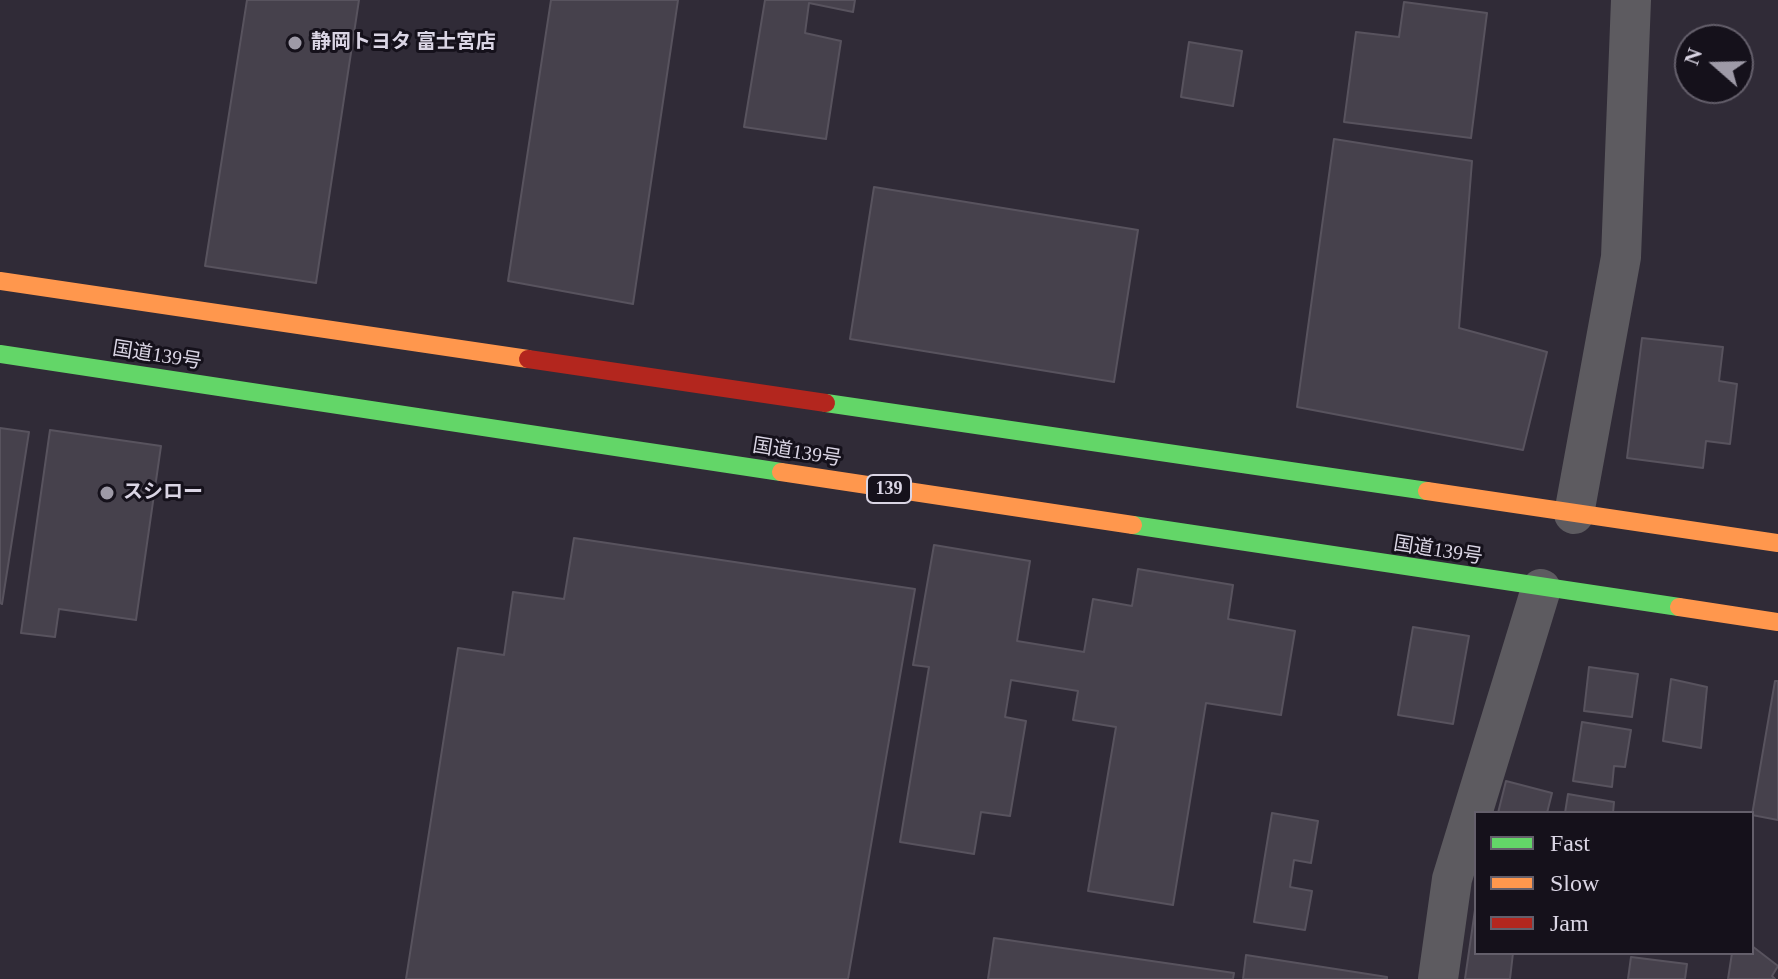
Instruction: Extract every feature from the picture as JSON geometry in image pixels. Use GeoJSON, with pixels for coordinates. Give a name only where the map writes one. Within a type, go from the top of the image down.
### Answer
{"type":"FeatureCollection","features":[{"type":"Feature","properties":{"kind":"highway"},"geometry":{"type":"LineString","coordinates":[[0,281],[1778,543]]}},
{"type":"Feature","properties":{"kind":"highway","name":"国道139号"},"geometry":{"type":"LineString","coordinates":[[0,354],[1541,589],[1778,622]]}},
{"type":"Feature","properties":{"kind":"street"},"geometry":{"type":"LineString","coordinates":[[1574,514],[1621,257],[1631,0]]}},
{"type":"Feature","properties":{"kind":"street"},"geometry":{"type":"LineString","coordinates":[[1438,979],[1452,879],[1541,589]]}},
{"type":"Feature","properties":{"kind":"building"},"geometry":{"type":"Polygon","coordinates":[[[247,0],[359,0],[316,283],[205,266],[247,0]]]}},
{"type":"Feature","properties":{"kind":"building"},"geometry":{"type":"Polygon","coordinates":[[[551,0],[678,0],[633,304],[508,281],[551,0]]]}},
{"type":"Feature","properties":{"kind":"building"},"geometry":{"type":"Polygon","coordinates":[[[765,0],[855,0],[853,12],[809,3],[805,33],[841,41],[826,139],[744,127],[765,0]]]}},
{"type":"Feature","properties":{"kind":"building"},"geometry":{"type":"Polygon","coordinates":[[[1404,2],[1487,13],[1471,138],[1344,122],[1356,32],[1399,37],[1404,2]]]}},
{"type":"Feature","properties":{"kind":"building"},"geometry":{"type":"Polygon","coordinates":[[[1189,42],[1242,51],[1233,106],[1181,97],[1189,42]]]}},
{"type":"Feature","properties":{"kind":"building"},"geometry":{"type":"Polygon","coordinates":[[[1334,139],[1472,161],[1459,328],[1547,352],[1523,450],[1297,407],[1334,139]]]}},
{"type":"Feature","properties":{"kind":"building"},"geometry":{"type":"Polygon","coordinates":[[[874,187],[1138,230],[1114,382],[850,339],[874,187]]]}},
{"type":"Feature","properties":{"kind":"building"},"geometry":{"type":"Polygon","coordinates":[[[1642,338],[1723,347],[1719,381],[1737,384],[1730,444],[1706,441],[1703,468],[1627,458],[1642,338]]]}},
{"type":"Feature","properties":{"kind":"building"},"geometry":{"type":"Polygon","coordinates":[[[0,428],[29,432],[2,604],[0,603],[0,428]]]}},
{"type":"Feature","properties":{"kind":"building"},"geometry":{"type":"Polygon","coordinates":[[[50,430],[161,446],[136,620],[59,609],[55,637],[21,633],[50,430]]]}},
{"type":"Feature","properties":{"kind":"building"},"geometry":{"type":"Polygon","coordinates":[[[574,538],[915,589],[848,979],[406,979],[458,648],[504,655],[513,592],[564,599],[574,538]]]}},
{"type":"Feature","properties":{"kind":"building"},"geometry":{"type":"Polygon","coordinates":[[[934,545],[1030,561],[1017,641],[1084,652],[1093,599],[1132,606],[1138,569],[1233,585],[1228,619],[1295,631],[1281,715],[1206,703],[1173,905],[1088,891],[1116,727],[1073,720],[1078,691],[1011,680],[1005,717],[1026,721],[1010,816],[981,812],[974,854],[900,842],[929,667],[913,665],[934,545]]]}},
{"type":"Feature","properties":{"kind":"building"},"geometry":{"type":"Polygon","coordinates":[[[1413,627],[1469,636],[1453,724],[1398,715],[1413,627]]]}},
{"type":"Feature","properties":{"kind":"building"},"geometry":{"type":"Polygon","coordinates":[[[1589,667],[1638,674],[1632,717],[1584,711],[1589,667]]]}},
{"type":"Feature","properties":{"kind":"building"},"geometry":{"type":"Polygon","coordinates":[[[1671,679],[1707,687],[1701,748],[1663,741],[1671,679]]]}},
{"type":"Feature","properties":{"kind":"building"},"geometry":{"type":"Polygon","coordinates":[[[1775,681],[1778,681],[1778,820],[1754,815],[1775,681]]]}},
{"type":"Feature","properties":{"kind":"building"},"geometry":{"type":"Polygon","coordinates":[[[1582,722],[1631,730],[1625,767],[1614,766],[1612,787],[1573,781],[1582,722]]]}},
{"type":"Feature","properties":{"kind":"building"},"geometry":{"type":"Polygon","coordinates":[[[1506,781],[1552,793],[1548,811],[1498,811],[1506,781]]]}},
{"type":"Feature","properties":{"kind":"building"},"geometry":{"type":"Polygon","coordinates":[[[1568,794],[1614,802],[1613,811],[1565,811],[1568,794]]]}},
{"type":"Feature","properties":{"kind":"building"},"geometry":{"type":"Polygon","coordinates":[[[1272,813],[1318,821],[1311,863],[1294,860],[1290,887],[1312,891],[1305,930],[1254,922],[1272,813]]]}},
{"type":"Feature","properties":{"kind":"building"},"geometry":{"type":"Polygon","coordinates":[[[1474,917],[1474,955],[1513,955],[1510,979],[1465,979],[1474,917]]]}},
{"type":"Feature","properties":{"kind":"building"},"geometry":{"type":"Polygon","coordinates":[[[994,938],[1234,973],[1233,979],[988,979],[994,938]]]}},
{"type":"Feature","properties":{"kind":"building"},"geometry":{"type":"Polygon","coordinates":[[[1754,948],[1778,966],[1772,976],[1775,979],[1728,979],[1732,955],[1754,955],[1754,948]]]}},
{"type":"Feature","properties":{"kind":"building"},"geometry":{"type":"Polygon","coordinates":[[[1246,955],[1387,977],[1387,979],[1243,979],[1246,955]]]}},
{"type":"Feature","properties":{"kind":"building"},"geometry":{"type":"Polygon","coordinates":[[[1631,957],[1687,964],[1685,979],[1628,979],[1631,957]]]}},
{"type":"Feature","properties":{"kind":"traffic: fast"},"geometry":{"type":"LineString","coordinates":[[0,354],[781,472]]}},
{"type":"Feature","properties":{"kind":"traffic: fast"},"geometry":{"type":"LineString","coordinates":[[826,403],[1427,491]]}},
{"type":"Feature","properties":{"kind":"traffic: fast"},"geometry":{"type":"LineString","coordinates":[[1133,525],[1679,607]]}},
{"type":"Feature","properties":{"kind":"traffic: slow"},"geometry":{"type":"LineString","coordinates":[[0,281],[528,359]]}},
{"type":"Feature","properties":{"kind":"traffic: slow"},"geometry":{"type":"LineString","coordinates":[[781,472],[1133,525]]}},
{"type":"Feature","properties":{"kind":"traffic: slow"},"geometry":{"type":"LineString","coordinates":[[1427,491],[1778,543]]}},
{"type":"Feature","properties":{"kind":"traffic: slow"},"geometry":{"type":"LineString","coordinates":[[1679,607],[1778,622]]}},
{"type":"Feature","properties":{"kind":"traffic: jam"},"geometry":{"type":"LineString","coordinates":[[528,359],[826,403]]}},
{"type":"Feature","properties":{"kind":"place","name":"静岡トヨタ 富士宮店"},"geometry":{"type":"Point","coordinates":[295,43]}},
{"type":"Feature","properties":{"kind":"place","name":"スシロー"},"geometry":{"type":"Point","coordinates":[107,493]}}]}
